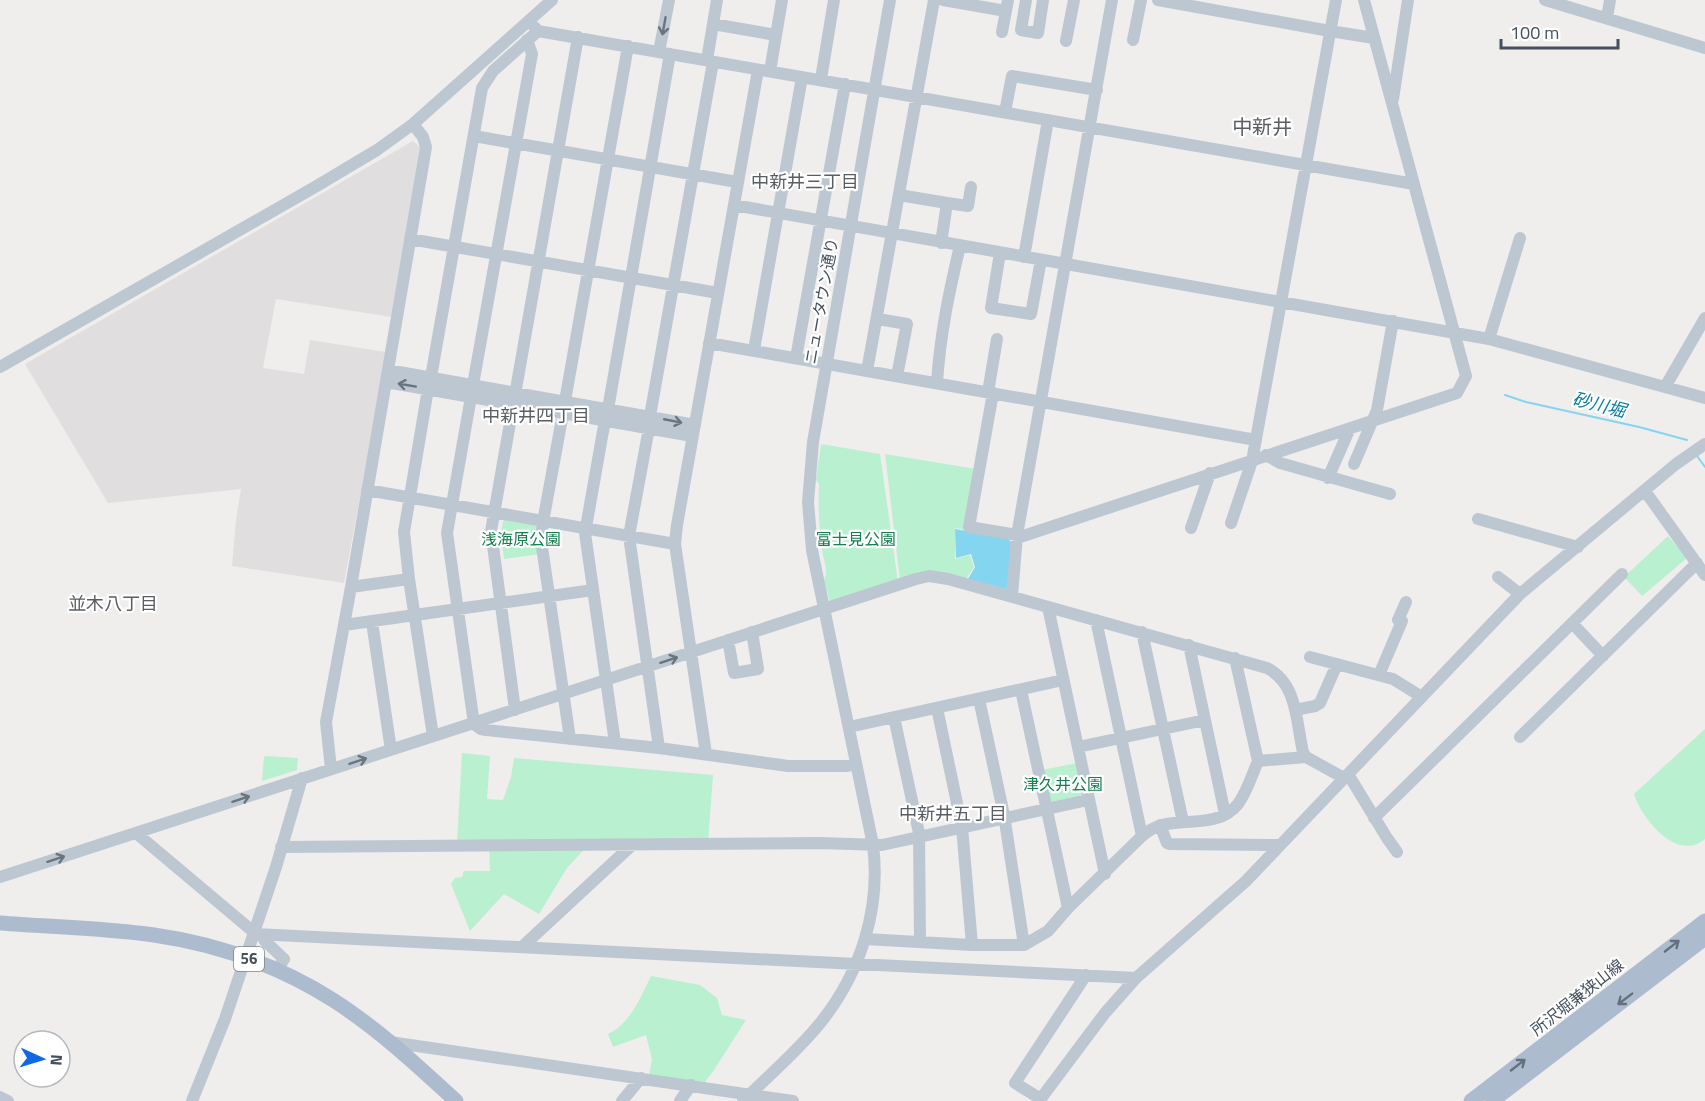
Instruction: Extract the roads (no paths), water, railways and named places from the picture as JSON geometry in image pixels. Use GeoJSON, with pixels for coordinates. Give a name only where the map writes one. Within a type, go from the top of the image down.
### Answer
{"type":"FeatureCollection","features":[{"type":"Feature","properties":{"kind":"main road","name":"所沢堀兼狭山線"},"geometry":{"type":"LineString","coordinates":[[1471,1101],[1705,921]]}},
{"type":"Feature","properties":{"kind":"main road","name":"56"},"geometry":{"type":"LineString","coordinates":[[0,923],[156,935],[203,945],[278,970],[333,1000],[366,1023],[456,1101]]}},
{"type":"Feature","properties":{"kind":"main road","name":"所沢堀兼狭山線"},"geometry":{"type":"LineString","coordinates":[[1492,1101],[1705,938]]}},
{"type":"Feature","properties":{"kind":"street"},"geometry":{"type":"LineString","coordinates":[[0,367],[355,164],[413,124],[552,0]]}},
{"type":"Feature","properties":{"kind":"street"},"geometry":{"type":"LineString","coordinates":[[615,743],[585,533],[650,167],[665,53],[669,0]]}},
{"type":"Feature","properties":{"kind":"street"},"geometry":{"type":"LineString","coordinates":[[659,748],[629,536],[692,175],[717,0]]}},
{"type":"Feature","properties":{"kind":"street"},"geometry":{"type":"LineString","coordinates":[[706,754],[675,544],[677,517],[737,182],[764,70],[776,35],[782,0]]}},
{"type":"Feature","properties":{"kind":"street"},"geometry":{"type":"LineString","coordinates":[[821,79],[834,0]]}},
{"type":"Feature","properties":{"kind":"street","name":"ニュータウン通り"},"geometry":{"type":"LineString","coordinates":[[746,1098],[819,1024],[832,1007],[856,965],[865,939],[874,893],[873,844],[823,609],[812,550],[808,502],[812,450],[826,364],[890,0]]}},
{"type":"Feature","properties":{"kind":"street"},"geometry":{"type":"LineString","coordinates":[[867,371],[934,0]]}},
{"type":"Feature","properties":{"kind":"street"},"geometry":{"type":"LineString","coordinates":[[943,0],[1007,5],[1002,32]]}},
{"type":"Feature","properties":{"kind":"street"},"geometry":{"type":"LineString","coordinates":[[1026,0],[1021,30],[1038,33],[1043,0]]}},
{"type":"Feature","properties":{"kind":"street"},"geometry":{"type":"LineString","coordinates":[[1066,41],[1074,0]]}},
{"type":"Feature","properties":{"kind":"street"},"geometry":{"type":"LineString","coordinates":[[1012,596],[1017,537],[1112,0]]}},
{"type":"Feature","properties":{"kind":"street"},"geometry":{"type":"LineString","coordinates":[[1133,40],[1141,0]]}},
{"type":"Feature","properties":{"kind":"street"},"geometry":{"type":"LineString","coordinates":[[1158,0],[1374,38]]}},
{"type":"Feature","properties":{"kind":"street"},"geometry":{"type":"LineString","coordinates":[[1231,523],[1252,460],[1336,0]]}},
{"type":"Feature","properties":{"kind":"street"},"geometry":{"type":"LineString","coordinates":[[997,339],[991,392],[969,527],[1017,537],[1457,393],[1466,376],[1364,0]]}},
{"type":"Feature","properties":{"kind":"street"},"geometry":{"type":"LineString","coordinates":[[1392,104],[1407,0]]}},
{"type":"Feature","properties":{"kind":"street"},"geometry":{"type":"LineString","coordinates":[[1545,0],[1705,48]]}},
{"type":"Feature","properties":{"kind":"street"},"geometry":{"type":"LineString","coordinates":[[1607,18],[1610,0]]}},
{"type":"Feature","properties":{"kind":"street"},"geometry":{"type":"LineString","coordinates":[[529,21],[538,31],[1414,184]]}},
{"type":"Feature","properties":{"kind":"street"},"geometry":{"type":"LineString","coordinates":[[713,24],[776,35]]}},
{"type":"Feature","properties":{"kind":"street"},"geometry":{"type":"LineString","coordinates":[[433,736],[404,532],[480,97],[485,82],[493,71],[538,31]]}},
{"type":"Feature","properties":{"kind":"street"},"geometry":{"type":"LineString","coordinates":[[519,709],[504,603],[498,513],[582,38]]}},
{"type":"Feature","properties":{"kind":"street"},"geometry":{"type":"LineString","coordinates":[[474,723],[447,533],[532,54],[528,40]]}},
{"type":"Feature","properties":{"kind":"street"},"geometry":{"type":"LineString","coordinates":[[570,739],[541,540],[628,46]]}},
{"type":"Feature","properties":{"kind":"street"},"geometry":{"type":"LineString","coordinates":[[1005,112],[1012,76],[1097,90]]}},
{"type":"Feature","properties":{"kind":"street"},"geometry":{"type":"LineString","coordinates":[[754,350],[802,77]]}},
{"type":"Feature","properties":{"kind":"street"},"geometry":{"type":"LineString","coordinates":[[796,358],[845,84]]}},
{"type":"Feature","properties":{"kind":"street"},"geometry":{"type":"LineString","coordinates":[[1024,257],[1048,120]]}},
{"type":"Feature","properties":{"kind":"street"},"geometry":{"type":"LineString","coordinates":[[331,769],[326,722],[426,147],[423,137],[413,124]]}},
{"type":"Feature","properties":{"kind":"street"},"geometry":{"type":"LineString","coordinates":[[474,136],[737,182]]}},
{"type":"Feature","properties":{"kind":"street"},"geometry":{"type":"LineString","coordinates":[[899,195],[968,206],[971,187]]}},
{"type":"Feature","properties":{"kind":"street"},"geometry":{"type":"LineString","coordinates":[[941,243],[947,203]]}},
{"type":"Feature","properties":{"kind":"street"},"geometry":{"type":"LineString","coordinates":[[734,205],[1454,332],[1489,339],[1705,398]]}},
{"type":"Feature","properties":{"kind":"street"},"geometry":{"type":"LineString","coordinates":[[1489,339],[1520,238]]}},
{"type":"Feature","properties":{"kind":"street"},"geometry":{"type":"LineString","coordinates":[[410,239],[718,293]]}},
{"type":"Feature","properties":{"kind":"street"},"geometry":{"type":"LineString","coordinates":[[937,383],[939,349],[946,307],[960,246]]}},
{"type":"Feature","properties":{"kind":"street"},"geometry":{"type":"LineString","coordinates":[[1000,253],[991,308],[1031,314],[1041,260]]}},
{"type":"Feature","properties":{"kind":"street"},"geometry":{"type":"LineString","coordinates":[[1665,387],[1705,318]]}},
{"type":"Feature","properties":{"kind":"street"},"geometry":{"type":"LineString","coordinates":[[878,319],[907,324],[897,376]]}},
{"type":"Feature","properties":{"kind":"street"},"geometry":{"type":"LineString","coordinates":[[1354,464],[1375,419],[1393,321]]}},
{"type":"Feature","properties":{"kind":"street"},"geometry":{"type":"LineString","coordinates":[[709,343],[1256,440]]}},
{"type":"Feature","properties":{"kind":"street"},"geometry":{"type":"LineString","coordinates":[[387,376],[693,430]]}},
{"type":"Feature","properties":{"kind":"street"},"geometry":{"type":"LineString","coordinates":[[1328,478],[1350,428]]}},
{"type":"Feature","properties":{"kind":"street"},"geometry":{"type":"LineString","coordinates":[[1086,975],[1016,1083],[1040,1100],[1105,1012],[1136,978],[1246,882],[1520,594],[1676,464],[1705,444]]}},
{"type":"Feature","properties":{"kind":"street"},"geometry":{"type":"LineString","coordinates":[[1266,455],[1280,463],[1389,494]]}},
{"type":"Feature","properties":{"kind":"street"},"geometry":{"type":"LineString","coordinates":[[1191,528],[1210,474]]}},
{"type":"Feature","properties":{"kind":"street"},"geometry":{"type":"LineString","coordinates":[[367,490],[675,544]]}},
{"type":"Feature","properties":{"kind":"street"},"geometry":{"type":"LineString","coordinates":[[1645,491],[1705,575]]}},
{"type":"Feature","properties":{"kind":"street"},"geometry":{"type":"LineString","coordinates":[[1478,519],[1578,547]]}},
{"type":"Feature","properties":{"kind":"street"},"geometry":{"type":"LineString","coordinates":[[1520,737],[1697,563]]}},
{"type":"Feature","properties":{"kind":"street"},"geometry":{"type":"LineString","coordinates":[[1374,818],[1622,574]]}},
{"type":"Feature","properties":{"kind":"street"},"geometry":{"type":"LineString","coordinates":[[0,877],[929,576],[1012,596],[1267,668],[1277,675],[1290,691],[1306,757]]}},
{"type":"Feature","properties":{"kind":"street"},"geometry":{"type":"LineString","coordinates":[[1498,577],[1520,594]]}},
{"type":"Feature","properties":{"kind":"street"},"geometry":{"type":"LineString","coordinates":[[351,586],[409,579]]}},
{"type":"Feature","properties":{"kind":"street"},"geometry":{"type":"LineString","coordinates":[[344,625],[592,590]]}},
{"type":"Feature","properties":{"kind":"street"},"geometry":{"type":"LineString","coordinates":[[1378,675],[1402,621],[1398,620],[1406,602]]}},
{"type":"Feature","properties":{"kind":"street"},"geometry":{"type":"LineString","coordinates":[[1048,607],[1105,874]]}},
{"type":"Feature","properties":{"kind":"street"},"geometry":{"type":"LineString","coordinates":[[1096,620],[1142,836]]}},
{"type":"Feature","properties":{"kind":"street"},"geometry":{"type":"LineString","coordinates":[[372,622],[391,750]]}},
{"type":"Feature","properties":{"kind":"street"},"geometry":{"type":"LineString","coordinates":[[1572,623],[1603,656]]}},
{"type":"Feature","properties":{"kind":"street"},"geometry":{"type":"LineString","coordinates":[[728,640],[734,673],[758,669],[752,632]]}},
{"type":"Feature","properties":{"kind":"street"},"geometry":{"type":"LineString","coordinates":[[1142,632],[1183,822]]}},
{"type":"Feature","properties":{"kind":"street"},"geometry":{"type":"LineString","coordinates":[[1189,645],[1225,814]]}},
{"type":"Feature","properties":{"kind":"street"},"geometry":{"type":"LineString","coordinates":[[1310,657],[1393,680],[1422,697]]}},
{"type":"Feature","properties":{"kind":"street"},"geometry":{"type":"LineString","coordinates":[[865,939],[972,945],[1024,945],[1048,931],[1068,908],[1151,829],[1160,825],[1210,820],[1232,809],[1240,799],[1258,761],[1235,658]]}},
{"type":"Feature","properties":{"kind":"street"},"geometry":{"type":"LineString","coordinates":[[1295,710],[1320,703],[1337,664]]}},
{"type":"Feature","properties":{"kind":"street"},"geometry":{"type":"LineString","coordinates":[[849,727],[1063,680]]}},
{"type":"Feature","properties":{"kind":"street"},"geometry":{"type":"LineString","coordinates":[[1021,690],[1068,908]]}},
{"type":"Feature","properties":{"kind":"street"},"geometry":{"type":"LineString","coordinates":[[979,699],[1004,818],[1024,945]]}},
{"type":"Feature","properties":{"kind":"street"},"geometry":{"type":"LineString","coordinates":[[937,708],[962,827],[972,945]]}},
{"type":"Feature","properties":{"kind":"street"},"geometry":{"type":"LineString","coordinates":[[894,717],[919,837],[920,942]]}},
{"type":"Feature","properties":{"kind":"street"},"geometry":{"type":"LineString","coordinates":[[1078,747],[1205,720]]}},
{"type":"Feature","properties":{"kind":"street"},"geometry":{"type":"LineString","coordinates":[[474,723],[486,730],[659,748],[788,766],[856,764]]}},
{"type":"Feature","properties":{"kind":"street"},"geometry":{"type":"LineString","coordinates":[[1258,761],[1306,757],[1346,776],[1397,852]]}},
{"type":"Feature","properties":{"kind":"street"},"geometry":{"type":"LineString","coordinates":[[192,1101],[225,1019],[245,958],[257,933],[302,778]]}},
{"type":"Feature","properties":{"kind":"street"},"geometry":{"type":"LineString","coordinates":[[281,847],[819,843],[882,845],[1088,800]]}},
{"type":"Feature","properties":{"kind":"street"},"geometry":{"type":"LineString","coordinates":[[1160,825],[1167,843],[1170,844],[1280,845]]}},
{"type":"Feature","properties":{"kind":"street"},"geometry":{"type":"LineString","coordinates":[[136,833],[257,933],[284,959],[278,970]]}},
{"type":"Feature","properties":{"kind":"street"},"geometry":{"type":"LineString","coordinates":[[522,946],[632,845]]}},
{"type":"Feature","properties":{"kind":"street"},"geometry":{"type":"LineString","coordinates":[[257,933],[1136,978]]}},
{"type":"Feature","properties":{"kind":"street"},"geometry":{"type":"LineString","coordinates":[[389,1042],[691,1085],[746,1098],[793,1101]]}},
{"type":"Feature","properties":{"kind":"street"},"geometry":{"type":"LineString","coordinates":[[622,1101],[641,1078]]}},
{"type":"Feature","properties":{"kind":"street"},"geometry":{"type":"LineString","coordinates":[[680,1101],[691,1085]]}},
{"type":"Feature","properties":{"kind":"street"},"geometry":{"type":"LineString","coordinates":[[0,1096],[8,1101]]}},
{"type":"Feature","properties":{"kind":"water"},"geometry":{"type":"Polygon","coordinates":[[[955,529],[1007,538],[1013,544],[1009,588],[1005,589],[968,579],[975,567],[971,554],[956,558],[955,529]]]}},
{"type":"Feature","properties":{"kind":"waterway","name":"砂川堀"},"geometry":{"type":"LineString","coordinates":[[1505,395],[1687,440]]}},
{"type":"Feature","properties":{"kind":"waterway","name":"砂川堀"},"geometry":{"type":"LineString","coordinates":[[1697,456],[1705,467]]}},
{"type":"Feature","properties":{"kind":"district","name":"中新井"},"geometry":{"type":"Point","coordinates":[1262,127]}},
{"type":"Feature","properties":{"kind":"district","name":"中新井三丁目"},"geometry":{"type":"Point","coordinates":[805,182]}},
{"type":"Feature","properties":{"kind":"district","name":"中新井四丁目"},"geometry":{"type":"Point","coordinates":[536,416]}},
{"type":"Feature","properties":{"kind":"district","name":"並木八丁目"},"geometry":{"type":"Point","coordinates":[113,604]}},
{"type":"Feature","properties":{"kind":"district","name":"中新井五丁目"},"geometry":{"type":"Point","coordinates":[953,814]}},
{"type":"Feature","properties":{"kind":"park label","name":"浅海原公園"},"geometry":{"type":"Point","coordinates":[521,539]}},
{"type":"Feature","properties":{"kind":"park label","name":"富士見公園"},"geometry":{"type":"Point","coordinates":[856,539]}},
{"type":"Feature","properties":{"kind":"park label","name":"津久井公園"},"geometry":{"type":"Point","coordinates":[1063,784]}}]}
